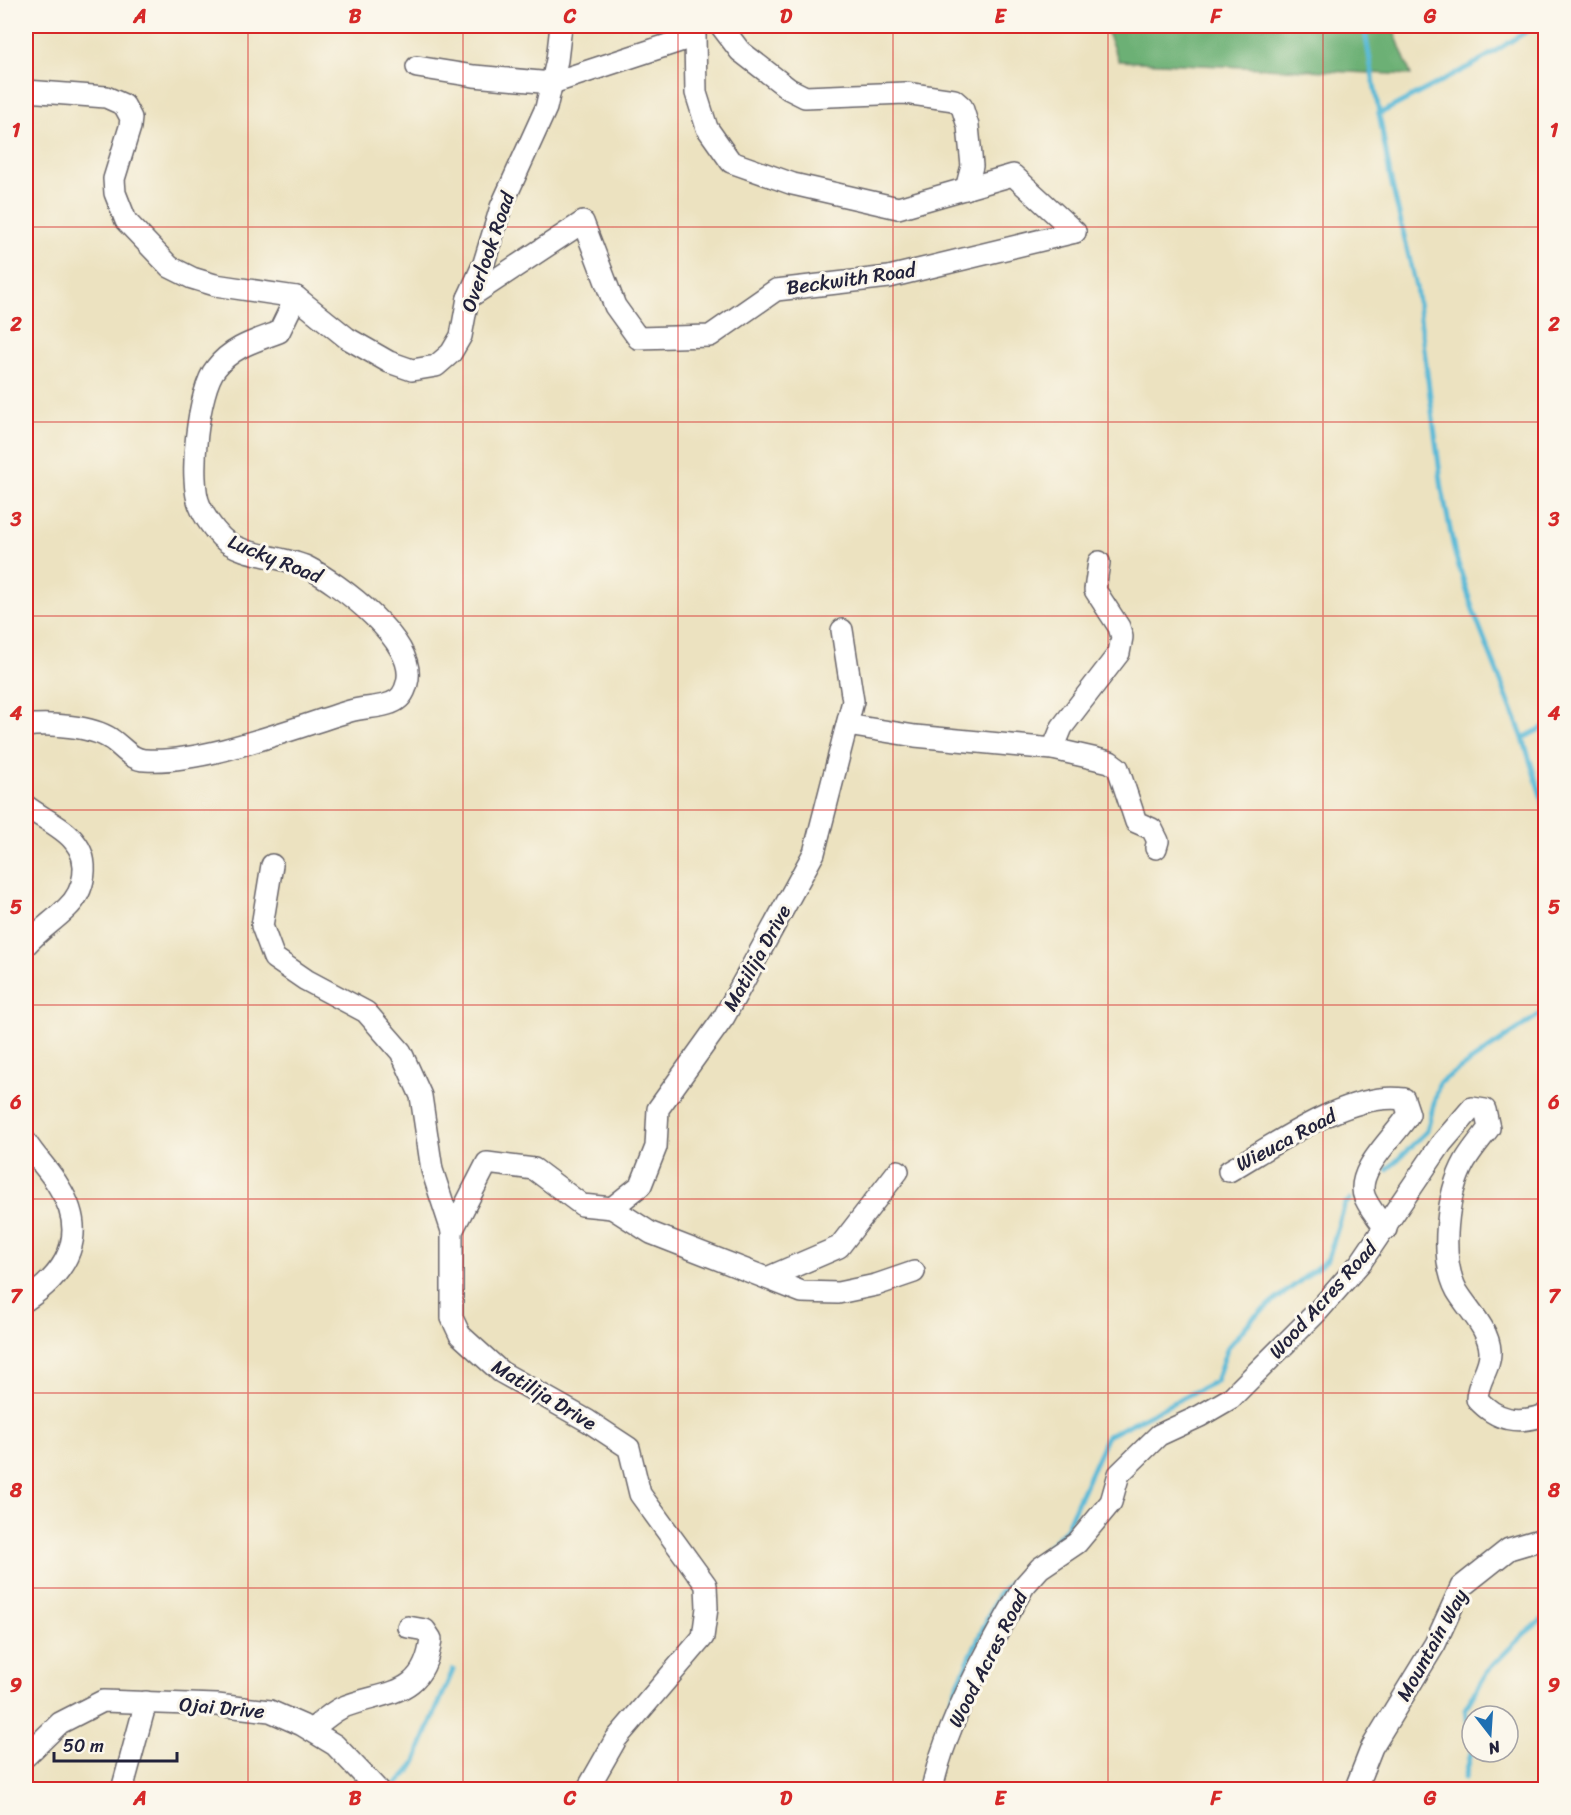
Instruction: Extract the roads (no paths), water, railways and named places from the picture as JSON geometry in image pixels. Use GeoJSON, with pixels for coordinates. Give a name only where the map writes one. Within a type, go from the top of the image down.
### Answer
{"type":"FeatureCollection","features":[{"type":"Feature","properties":{"kind":"street","name":"Overlook Road"},"geometry":{"type":"LineString","coordinates":[[296,297],[346,338],[389,363],[412,370],[436,366],[451,353],[461,336],[468,298],[484,263],[501,207],[546,108],[561,26]]}},
{"type":"Feature","properties":{"kind":"street"},"geometry":{"type":"LineString","coordinates":[[417,67],[474,76],[552,83],[695,36],[696,93],[707,128],[731,162],[792,184],[898,208],[966,189],[972,166],[968,126],[962,107],[954,100],[905,93],[805,97],[789,89],[740,51],[721,26]]}},
{"type":"Feature","properties":{"kind":"street"},"geometry":{"type":"LineString","coordinates":[[26,91],[106,97],[124,105],[131,118],[114,179],[116,193],[126,221],[170,267],[192,278],[215,285],[296,297]]}},
{"type":"Feature","properties":{"kind":"street","name":"Beckwith Road"},"geometry":{"type":"LineString","coordinates":[[468,298],[584,222],[615,306],[638,338],[710,336],[776,290],[889,277],[1075,232],[1012,175],[966,189]]}},
{"type":"Feature","properties":{"kind":"street","name":"Lucky Road"},"geometry":{"type":"LineString","coordinates":[[26,726],[82,730],[111,738],[121,749],[142,761],[177,759],[239,745],[366,706],[391,704],[403,695],[409,672],[404,656],[401,648],[379,622],[339,586],[305,566],[244,549],[222,538],[199,506],[194,482],[197,433],[208,381],[216,368],[237,348],[279,333],[296,297]]}},
{"type":"Feature","properties":{"kind":"street"},"geometry":{"type":"LineString","coordinates":[[1053,749],[1062,727],[1119,653],[1122,637],[1119,627],[1095,590],[1099,562]]}},
{"type":"Feature","properties":{"kind":"street","name":"Matilija Drive"},"geometry":{"type":"LineString","coordinates":[[587,1790],[616,1739],[703,1637],[707,1608],[706,1585],[640,1494],[628,1448],[588,1421],[501,1372],[460,1335],[452,1318],[452,1231],[487,1163],[534,1169],[582,1205],[612,1208],[640,1185],[656,1147],[658,1109],[724,1017],[814,853],[853,701],[842,630]]}},
{"type":"Feature","properties":{"kind":"street"},"geometry":{"type":"LineString","coordinates":[[847,724],[915,736],[1053,749],[1110,762],[1118,768],[1136,822],[1152,829],[1158,841],[1156,848]]}},
{"type":"Feature","properties":{"kind":"street"},"geometry":{"type":"LineString","coordinates":[[26,806],[74,841],[85,863],[82,887],[68,907],[38,931],[26,945]]}},
{"type":"Feature","properties":{"kind":"street"},"geometry":{"type":"LineString","coordinates":[[272,865],[262,926],[274,958],[306,980],[366,1012],[401,1052],[421,1096],[432,1170],[452,1231]]}},
{"type":"Feature","properties":{"kind":"street","name":"Wieuca Road"},"geometry":{"type":"LineString","coordinates":[[1229,1171],[1332,1113],[1390,1097],[1404,1099],[1409,1114],[1381,1147],[1363,1181],[1364,1197],[1386,1230]]}},
{"type":"Feature","properties":{"kind":"street","name":"Wood Acres Road"},"geometry":{"type":"LineString","coordinates":[[932,1790],[938,1760],[954,1721],[1024,1586],[1040,1568],[1077,1543],[1111,1502],[1119,1474],[1159,1435],[1200,1416],[1231,1398],[1318,1311],[1386,1230],[1394,1212],[1421,1173],[1472,1108],[1485,1110],[1489,1128],[1464,1162],[1448,1221],[1445,1253],[1456,1290],[1467,1304],[1490,1349],[1488,1365],[1477,1386],[1477,1399],[1490,1413],[1513,1419],[1545,1415]]}},
{"type":"Feature","properties":{"kind":"street"},"geometry":{"type":"LineString","coordinates":[[26,1142],[60,1187],[73,1220],[73,1228],[70,1254],[56,1274],[26,1300]]}},
{"type":"Feature","properties":{"kind":"street"},"geometry":{"type":"LineString","coordinates":[[767,1278],[839,1247],[898,1171]]}},
{"type":"Feature","properties":{"kind":"street"},"geometry":{"type":"LineString","coordinates":[[612,1208],[651,1233],[802,1292],[838,1293],[876,1285],[914,1272]]}},
{"type":"Feature","properties":{"kind":"street","name":"Mountain Way"},"geometry":{"type":"LineString","coordinates":[[1355,1790],[1372,1747],[1435,1644],[1461,1587],[1509,1550],[1545,1538]]}},
{"type":"Feature","properties":{"kind":"street"},"geometry":{"type":"LineString","coordinates":[[311,1730],[340,1708],[385,1697],[408,1686],[427,1660],[431,1640],[425,1630],[408,1627]]}},
{"type":"Feature","properties":{"kind":"street","name":"Ojai Drive"},"geometry":{"type":"LineString","coordinates":[[26,1756],[60,1723],[103,1701],[270,1711],[311,1730],[335,1745],[378,1790]]}},
{"type":"Feature","properties":{"kind":"street"},"geometry":{"type":"LineString","coordinates":[[122,1790],[146,1702]]}},
{"type":"Feature","properties":{"kind":"waterway"},"geometry":{"type":"LineString","coordinates":[[1364,26],[1390,176],[1416,287],[1442,489],[1455,554],[1474,613],[1523,738],[1546,812]]}},
{"type":"Feature","properties":{"kind":"waterway"},"geometry":{"type":"LineString","coordinates":[[1379,114],[1478,62],[1535,26]]}},
{"type":"Feature","properties":{"kind":"waterway"},"geometry":{"type":"LineString","coordinates":[[1523,738],[1546,726]]}},
{"type":"Feature","properties":{"kind":"waterway"},"geometry":{"type":"LineString","coordinates":[[1387,1170],[1427,1131],[1439,1083],[1546,1010]]}},
{"type":"Feature","properties":{"kind":"waterway"},"geometry":{"type":"LineString","coordinates":[[1034,1561],[1065,1530],[1107,1436],[1216,1381],[1228,1347],[1254,1317],[1328,1259],[1345,1204],[1350,1200]]}},
{"type":"Feature","properties":{"kind":"waterway"},"geometry":{"type":"LineString","coordinates":[[919,1790],[939,1726],[998,1595],[1027,1567]]}},
{"type":"Feature","properties":{"kind":"waterway"},"geometry":{"type":"LineString","coordinates":[[1468,1704],[1489,1669],[1525,1633],[1546,1617]]}},
{"type":"Feature","properties":{"kind":"waterway"},"geometry":{"type":"LineString","coordinates":[[392,1788],[414,1765],[453,1670]]}},
{"type":"Feature","properties":{"kind":"waterway"},"geometry":{"type":"LineString","coordinates":[[1465,1778],[1468,1764]]}}]}
